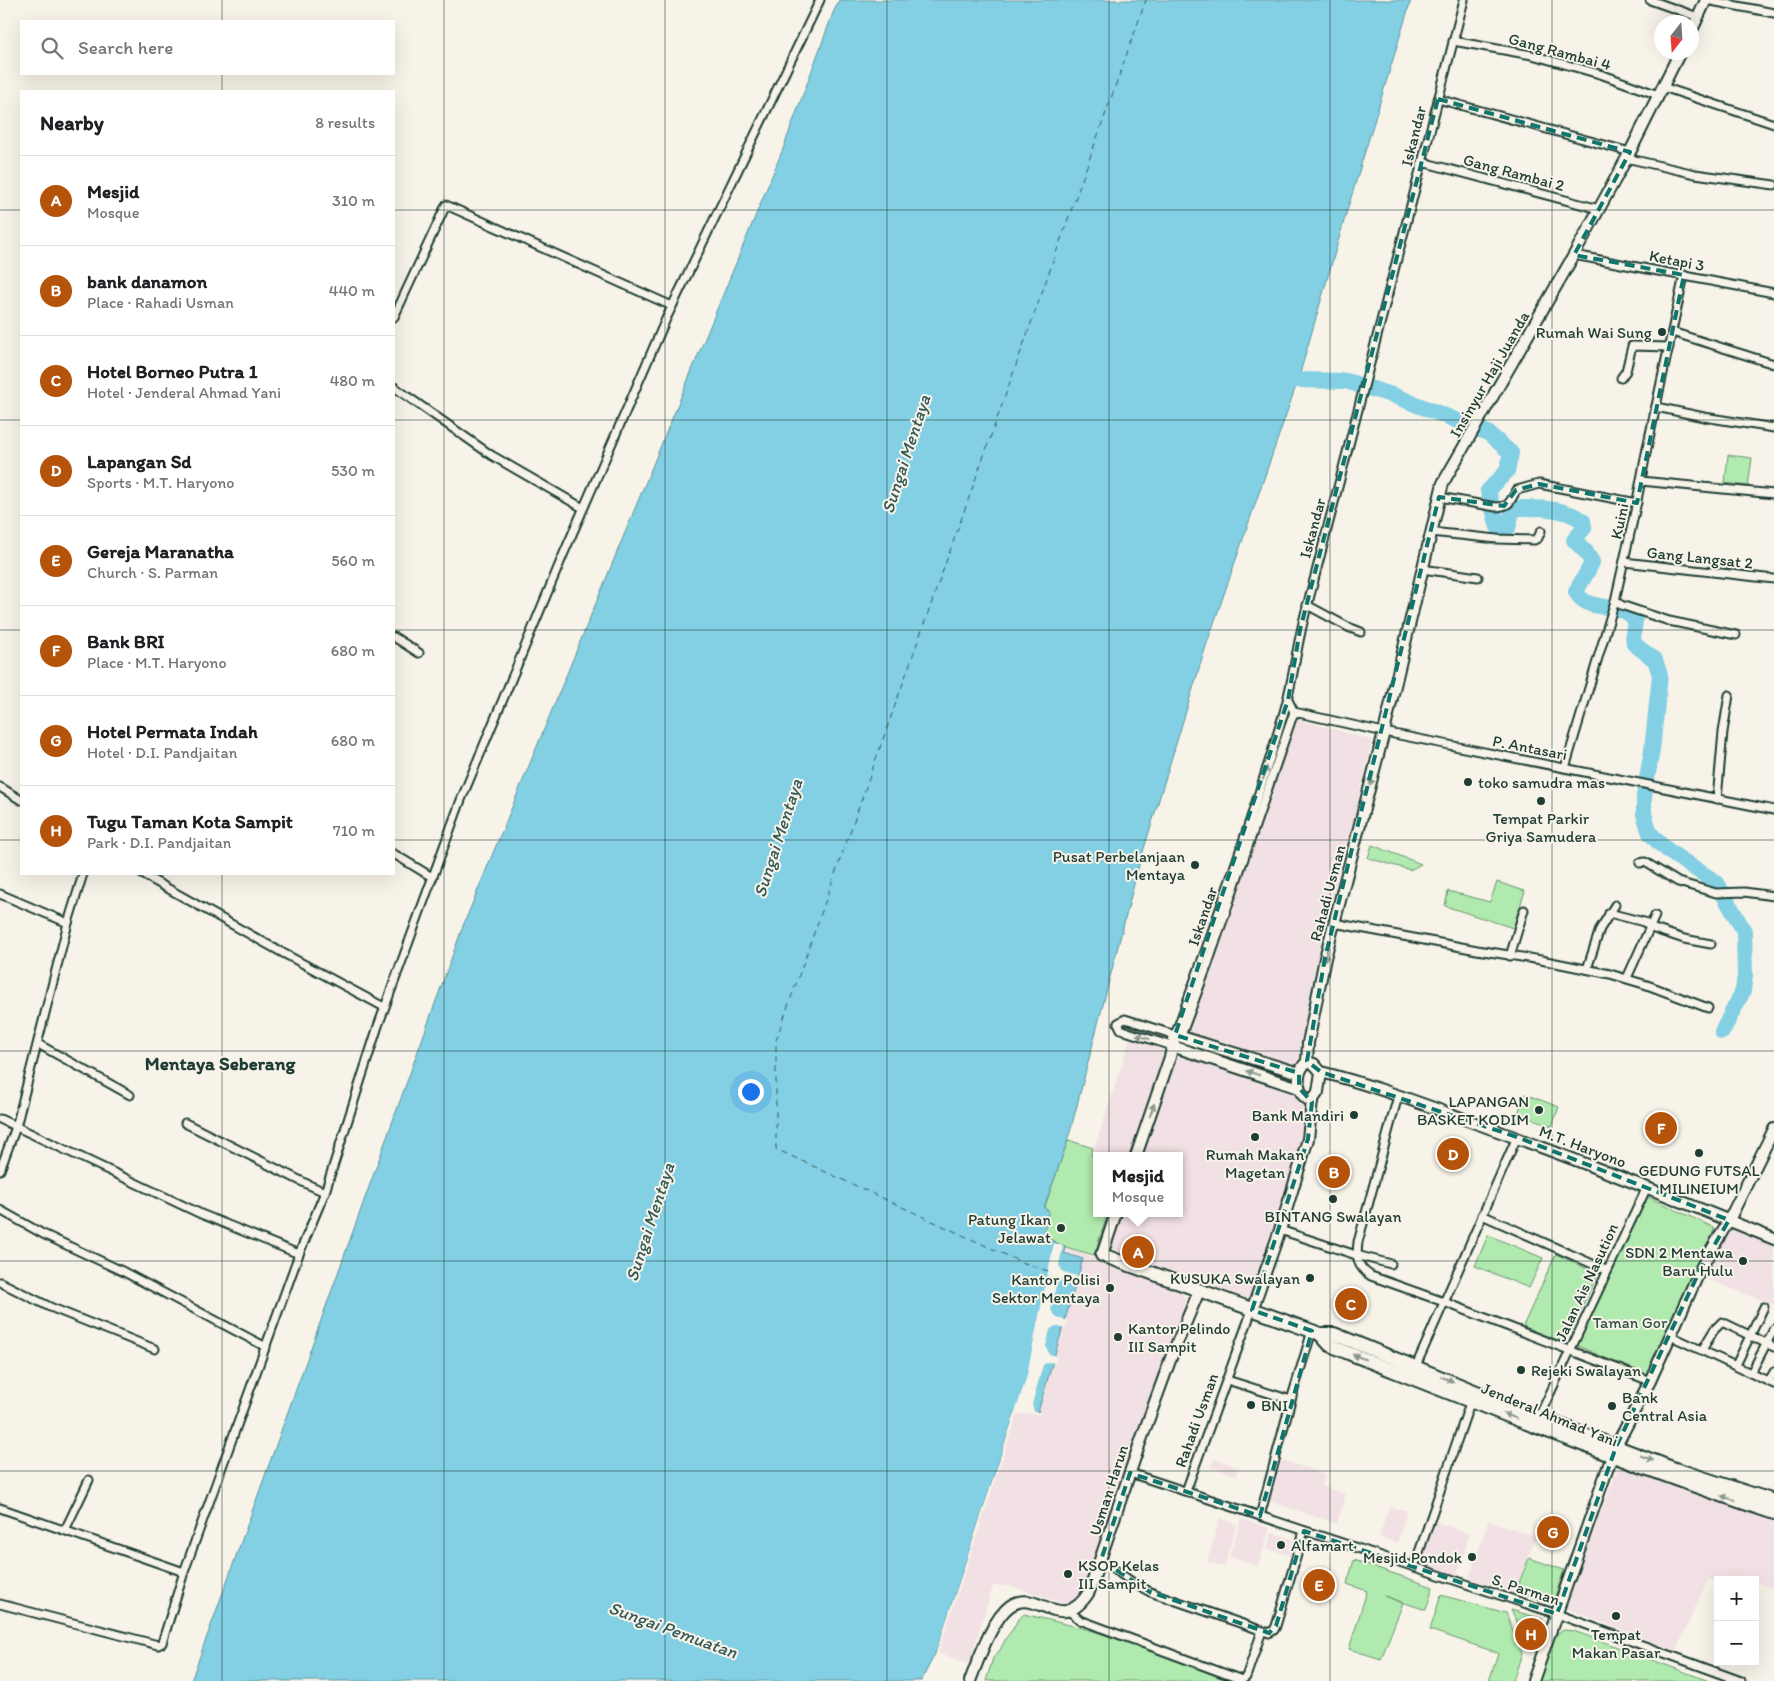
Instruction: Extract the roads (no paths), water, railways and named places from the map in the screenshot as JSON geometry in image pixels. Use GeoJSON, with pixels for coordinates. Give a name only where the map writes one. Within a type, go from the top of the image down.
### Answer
{"type":"FeatureCollection","features":[{"type":"Feature","properties":{"kind":"highway","name":"Jenderal Ahmad Yani"},"geometry":{"type":"LineString","coordinates":[[1102,1255],[1316,1333],[1334,1334],[1416,1366],[1536,1421]]}},
{"type":"Feature","properties":{"kind":"highway","name":"Jenderal Ahmad Yani"},"geometry":{"type":"LineString","coordinates":[[1316,1333],[1330,1344],[1346,1352],[1471,1400],[1536,1421],[1774,1513]]}},
{"type":"Feature","properties":{"kind":"highway","name":"Jenderal Ahmad Yani"},"geometry":{"type":"LineString","coordinates":[[1614,1451],[1774,1501]]}},
{"type":"Feature","properties":{"kind":"street"},"geometry":{"type":"LineString","coordinates":[[0,1604],[160,1645],[184,1572],[299,1254],[325,1192],[384,1007],[465,791],[583,508],[672,306],[820,0]]}},
{"type":"Feature","properties":{"kind":"street","name":"Iskandar"},"geometry":{"type":"LineString","coordinates":[[1137,1152],[1260,790],[1288,700],[1300,630],[1362,400],[1464,0]]}},
{"type":"Feature","properties":{"kind":"street"},"geometry":{"type":"LineString","coordinates":[[1650,0],[1692,15]]}},
{"type":"Feature","properties":{"kind":"street"},"geometry":{"type":"LineString","coordinates":[[1699,15],[1706,0],[1774,13]]}},
{"type":"Feature","properties":{"kind":"street","name":"Gang Rambai 4"},"geometry":{"type":"LineString","coordinates":[[1453,41],[1532,55],[1774,124]]}},
{"type":"Feature","properties":{"kind":"street","name":"Insinyur Haji Juanda"},"geometry":{"type":"LineString","coordinates":[[1384,732],[1439,498],[1446,479],[1574,255],[1676,60]]}},
{"type":"Feature","properties":{"kind":"street"},"geometry":{"type":"LineString","coordinates":[[1438,99],[1694,174],[1774,185]]}},
{"type":"Feature","properties":{"kind":"street","name":"Gang Rambai 2"},"geometry":{"type":"LineString","coordinates":[[1422,162],[1599,209]]}},
{"type":"Feature","properties":{"kind":"street"},"geometry":{"type":"LineString","coordinates":[[395,316],[446,205],[672,306]]}},
{"type":"Feature","properties":{"kind":"street","name":"Ketapi 3"},"geometry":{"type":"LineString","coordinates":[[1574,255],[1774,293]]}},
{"type":"Feature","properties":{"kind":"street","name":"Kuini"},"geometry":{"type":"LineString","coordinates":[[1565,768],[1615,602],[1684,275]]}},
{"type":"Feature","properties":{"kind":"street"},"geometry":{"type":"LineString","coordinates":[[1672,332],[1774,364]]}},
{"type":"Feature","properties":{"kind":"street"},"geometry":{"type":"LineString","coordinates":[[1621,378],[1626,372],[1632,346],[1668,347]]}},
{"type":"Feature","properties":{"kind":"street"},"geometry":{"type":"LineString","coordinates":[[395,388],[490,455],[583,508]]}},
{"type":"Feature","properties":{"kind":"street"},"geometry":{"type":"LineString","coordinates":[[1656,406],[1704,417],[1774,428]]}},
{"type":"Feature","properties":{"kind":"street"},"geometry":{"type":"LineString","coordinates":[[1641,481],[1774,494]]}},
{"type":"Feature","properties":{"kind":"street"},"geometry":{"type":"LineString","coordinates":[[1439,498],[1487,504],[1496,507],[1507,505],[1511,502],[1516,490],[1534,484],[1637,503]]}},
{"type":"Feature","properties":{"kind":"street"},"geometry":{"type":"LineString","coordinates":[[1431,532],[1497,539],[1534,540],[1538,538],[1541,531]]}},
{"type":"Feature","properties":{"kind":"street","name":"Gang Langsat 2"},"geometry":{"type":"LineString","coordinates":[[1624,562],[1774,579]]}},
{"type":"Feature","properties":{"kind":"street"},"geometry":{"type":"LineString","coordinates":[[1422,569],[1478,577]]}},
{"type":"Feature","properties":{"kind":"street"},"geometry":{"type":"LineString","coordinates":[[1615,602],[1669,621],[1736,634]]}},
{"type":"Feature","properties":{"kind":"street"},"geometry":{"type":"LineString","coordinates":[[1307,605],[1361,632]]}},
{"type":"Feature","properties":{"kind":"street"},"geometry":{"type":"LineString","coordinates":[[395,638],[419,653]]}},
{"type":"Feature","properties":{"kind":"street"},"geometry":{"type":"LineString","coordinates":[[1717,799],[1724,722],[1729,695]]}},
{"type":"Feature","properties":{"kind":"street"},"geometry":{"type":"LineString","coordinates":[[1288,700],[1294,712]]}},
{"type":"Feature","properties":{"kind":"street","name":"Iskandar"},"geometry":{"type":"LineString","coordinates":[[1178,1035],[1208,964],[1294,712]]}},
{"type":"Feature","properties":{"kind":"street","name":"P. Antasari"},"geometry":{"type":"LineString","coordinates":[[1294,712],[1652,787],[1774,810]]}},
{"type":"Feature","properties":{"kind":"street","name":"Rahadi Usman"},"geometry":{"type":"LineString","coordinates":[[1307,1062],[1308,1043],[1325,958],[1384,732]]}},
{"type":"Feature","properties":{"kind":"street"},"geometry":{"type":"LineString","coordinates":[[0,787],[20,799]]}},
{"type":"Feature","properties":{"kind":"street"},"geometry":{"type":"LineString","coordinates":[[395,855],[432,877]]}},
{"type":"Feature","properties":{"kind":"street"},"geometry":{"type":"LineString","coordinates":[[1640,863],[1643,862],[1678,882],[1716,893],[1754,893],[1774,896]]}},
{"type":"Feature","properties":{"kind":"street"},"geometry":{"type":"LineString","coordinates":[[0,1170],[16,1127],[68,923],[83,875]]}},
{"type":"Feature","properties":{"kind":"street"},"geometry":{"type":"LineString","coordinates":[[144,875],[283,954],[384,1007]]}},
{"type":"Feature","properties":{"kind":"street"},"geometry":{"type":"LineString","coordinates":[[0,894],[68,923]]}},
{"type":"Feature","properties":{"kind":"street"},"geometry":{"type":"LineString","coordinates":[[1587,969],[1600,929],[1615,905]]}},
{"type":"Feature","properties":{"kind":"street"},"geometry":{"type":"LineString","coordinates":[[1510,956],[1524,910]]}},
{"type":"Feature","properties":{"kind":"street"},"geometry":{"type":"LineString","coordinates":[[1609,913],[1644,922],[1651,928],[1711,944]]}},
{"type":"Feature","properties":{"kind":"street"},"geometry":{"type":"LineString","coordinates":[[1626,978],[1655,916]]}},
{"type":"Feature","properties":{"kind":"street"},"geometry":{"type":"LineString","coordinates":[[1334,923],[1587,969],[1626,978],[1708,1008]]}},
{"type":"Feature","properties":{"kind":"street"},"geometry":{"type":"LineString","coordinates":[[1299,1073],[1125,1019],[1118,1023],[1121,1029],[1128,1032],[1299,1088]]}},
{"type":"Feature","properties":{"kind":"street"},"geometry":{"type":"LineString","coordinates":[[38,1044],[130,1095]]}},
{"type":"Feature","properties":{"kind":"street"},"geometry":{"type":"LineString","coordinates":[[1312,1101],[1304,1097],[1299,1088],[1299,1073],[1302,1066],[1307,1062],[1314,1064],[1320,1072]]}},
{"type":"Feature","properties":{"kind":"street","name":"Rahadi Usman"},"geometry":{"type":"LineString","coordinates":[[1186,1491],[1280,1230],[1308,1139],[1312,1101],[1318,1092],[1320,1072]]}},
{"type":"Feature","properties":{"kind":"street","name":"M.T. Haryono"},"geometry":{"type":"LineString","coordinates":[[1320,1072],[1348,1079],[1517,1137],[1647,1187],[1774,1240]]}},
{"type":"Feature","properties":{"kind":"street"},"geometry":{"type":"LineString","coordinates":[[1398,1096],[1358,1242],[1356,1255],[1363,1271],[1371,1276],[1444,1302],[1650,1382]]}},
{"type":"Feature","properties":{"kind":"street"},"geometry":{"type":"LineString","coordinates":[[0,1119],[201,1214],[299,1254]]}},
{"type":"Feature","properties":{"kind":"street"},"geometry":{"type":"LineString","coordinates":[[185,1123],[325,1192]]}},
{"type":"Feature","properties":{"kind":"street"},"geometry":{"type":"LineString","coordinates":[[1533,1681],[1614,1451],[1650,1382],[1701,1268],[1729,1220],[1774,1128]]}},
{"type":"Feature","properties":{"kind":"street"},"geometry":{"type":"LineString","coordinates":[[1416,1366],[1517,1137]]}},
{"type":"Feature","properties":{"kind":"street","name":"Jalan Ais Nasution"},"geometry":{"type":"LineString","coordinates":[[1536,1421],[1647,1187]]}},
{"type":"Feature","properties":{"kind":"street"},"geometry":{"type":"LineString","coordinates":[[0,1210],[43,1234],[124,1272],[266,1347]]}},
{"type":"Feature","properties":{"kind":"street"},"geometry":{"type":"LineString","coordinates":[[1482,1215],[1606,1270]]}},
{"type":"Feature","properties":{"kind":"street"},"geometry":{"type":"LineString","coordinates":[[1102,1255],[1115,1217]]}},
{"type":"Feature","properties":{"kind":"street"},"geometry":{"type":"LineString","coordinates":[[1280,1230],[1356,1255],[1391,1264]]}},
{"type":"Feature","properties":{"kind":"street"},"geometry":{"type":"LineString","coordinates":[[0,1282],[50,1306],[155,1349]]}},
{"type":"Feature","properties":{"kind":"street","name":"Usman Harun"},"geometry":{"type":"LineString","coordinates":[[1069,1611],[1082,1604],[1089,1592],[1164,1377],[1198,1291]]}},
{"type":"Feature","properties":{"kind":"street"},"geometry":{"type":"LineString","coordinates":[[1736,1366],[1764,1307]]}},
{"type":"Feature","properties":{"kind":"street"},"geometry":{"type":"LineString","coordinates":[[1702,1350],[1714,1330],[1722,1322],[1770,1346]]}},
{"type":"Feature","properties":{"kind":"street"},"geometry":{"type":"LineString","coordinates":[[1751,1373],[1770,1346],[1774,1329]]}},
{"type":"Feature","properties":{"kind":"street"},"geometry":{"type":"LineString","coordinates":[[1260,1516],[1291,1400],[1316,1333]]}},
{"type":"Feature","properties":{"kind":"street"},"geometry":{"type":"LineString","coordinates":[[1670,1336],[1772,1383],[1774,1372]]}},
{"type":"Feature","properties":{"kind":"street"},"geometry":{"type":"LineString","coordinates":[[1227,1380],[1291,1400]]}},
{"type":"Feature","properties":{"kind":"street"},"geometry":{"type":"LineString","coordinates":[[1414,1567],[1471,1400]]}},
{"type":"Feature","properties":{"kind":"street","name":"S. Parman"},"geometry":{"type":"LineString","coordinates":[[1130,1473],[1557,1614],[1740,1681]]}},
{"type":"Feature","properties":{"kind":"street"},"geometry":{"type":"LineString","coordinates":[[65,1530],[89,1480]]}},
{"type":"Feature","properties":{"kind":"street"},"geometry":{"type":"LineString","coordinates":[[0,1508],[184,1572]]}},
{"type":"Feature","properties":{"kind":"street"},"geometry":{"type":"LineString","coordinates":[[1101,1560],[1135,1584],[1150,1592],[1269,1633],[1274,1630],[1304,1531]]}},
{"type":"Feature","properties":{"kind":"street"},"geometry":{"type":"LineString","coordinates":[[970,1681],[1001,1615],[1010,1605],[1020,1601],[1030,1602],[1054,1610],[1069,1611],[1080,1620],[1242,1680],[1246,1677],[1262,1631]]}},
{"type":"Feature","properties":{"kind":"water"},"geometry":{"type":"Polygon","coordinates":[[[839,0],[1411,0],[1298,380],[1205,649],[1139,865],[1068,1140],[1044,1208],[1049,1211],[1045,1224],[1048,1237],[1052,1241],[1065,1246],[1064,1253],[1083,1259],[1038,1412],[1015,1412],[936,1652],[921,1681],[191,1681],[463,926],[783,149],[839,0]]]}},
{"type":"Feature","properties":{"kind":"waterway"},"geometry":{"type":"LineString","coordinates":[[1279,374],[1298,380],[1346,381],[1395,396],[1488,433],[1511,453],[1507,471],[1488,491],[1498,527],[1505,530],[1508,528],[1512,512],[1517,508],[1543,508],[1560,511],[1576,516],[1583,521],[1584,528],[1574,540],[1586,552],[1592,562],[1576,592],[1589,603],[1621,610],[1629,614],[1635,621],[1634,644],[1655,660],[1660,675],[1652,750],[1644,796],[1644,814],[1650,833],[1674,855],[1717,883],[1744,931],[1745,975],[1743,991],[1722,1032]]}},
{"type":"Feature","properties":{"kind":"place","name":"Rumah Wai Sung"},"geometry":{"type":"Point","coordinates":[1662,332]}},
{"type":"Feature","properties":{"kind":"place","name":"toko samudra mas"},"geometry":{"type":"Point","coordinates":[1468,782]}},
{"type":"Feature","properties":{"kind":"place","name":"Tempat Parkir Griya Samudera"},"geometry":{"type":"Point","coordinates":[1541,801]}},
{"type":"Feature","properties":{"kind":"place","name":"Pusat Perbelanjaan Mentaya"},"geometry":{"type":"Point","coordinates":[1195,865]}},
{"type":"Feature","properties":{"kind":"place","name":"LAPANGAN BASKET KODIM"},"geometry":{"type":"Point","coordinates":[1539,1110]}},
{"type":"Feature","properties":{"kind":"place","name":"Bank Mandiri"},"geometry":{"type":"Point","coordinates":[1354,1115]}},
{"type":"Feature","properties":{"kind":"place","name":"Bank BRI"},"geometry":{"type":"Point","coordinates":[1661,1128]}},
{"type":"Feature","properties":{"kind":"place","name":"Rumah Makan Magetan"},"geometry":{"type":"Point","coordinates":[1255,1137]}},
{"type":"Feature","properties":{"kind":"place","name":"GEDUNG FUTSAL MILINEIUM"},"geometry":{"type":"Point","coordinates":[1699,1153]}},
{"type":"Feature","properties":{"kind":"place","name":"Lapangan Sd"},"geometry":{"type":"Point","coordinates":[1453,1154]}},
{"type":"Feature","properties":{"kind":"place","name":"bank danamon"},"geometry":{"type":"Point","coordinates":[1334,1172]}},
{"type":"Feature","properties":{"kind":"place","name":"BINTANG Swalayan"},"geometry":{"type":"Point","coordinates":[1333,1199]}},
{"type":"Feature","properties":{"kind":"place","name":"Patung Ikan Jelawat"},"geometry":{"type":"Point","coordinates":[1061,1228]}},
{"type":"Feature","properties":{"kind":"place","name":"Mesjid"},"geometry":{"type":"Point","coordinates":[1138,1252]}},
{"type":"Feature","properties":{"kind":"place","name":"SDN 2 Mentawa Baru Hulu"},"geometry":{"type":"Point","coordinates":[1743,1261]}},
{"type":"Feature","properties":{"kind":"place","name":"KUSUKA Swalayan"},"geometry":{"type":"Point","coordinates":[1310,1278]}},
{"type":"Feature","properties":{"kind":"place","name":"Kantor Polisi Sektor Mentaya"},"geometry":{"type":"Point","coordinates":[1110,1288]}},
{"type":"Feature","properties":{"kind":"place","name":"Hotel Borneo Putra 1"},"geometry":{"type":"Point","coordinates":[1351,1304]}},
{"type":"Feature","properties":{"kind":"place","name":"Kantor Pelindo III Sampit"},"geometry":{"type":"Point","coordinates":[1118,1337]}},
{"type":"Feature","properties":{"kind":"place","name":"Rejeki Swalayan"},"geometry":{"type":"Point","coordinates":[1521,1370]}},
{"type":"Feature","properties":{"kind":"place","name":"BNI"},"geometry":{"type":"Point","coordinates":[1251,1405]}},
{"type":"Feature","properties":{"kind":"place","name":"Bank Central Asia"},"geometry":{"type":"Point","coordinates":[1612,1406]}},
{"type":"Feature","properties":{"kind":"place","name":"Hotel Permata Indah"},"geometry":{"type":"Point","coordinates":[1553,1532]}},
{"type":"Feature","properties":{"kind":"place","name":"Alfamart"},"geometry":{"type":"Point","coordinates":[1281,1545]}},
{"type":"Feature","properties":{"kind":"place","name":"Mesjid Pondok"},"geometry":{"type":"Point","coordinates":[1472,1557]}},
{"type":"Feature","properties":{"kind":"place","name":"KSOP Kelas III Sampit"},"geometry":{"type":"Point","coordinates":[1068,1574]}},
{"type":"Feature","properties":{"kind":"place","name":"Gereja Maranatha"},"geometry":{"type":"Point","coordinates":[1319,1585]}},
{"type":"Feature","properties":{"kind":"place","name":"Tempat Makan Pasar"},"geometry":{"type":"Point","coordinates":[1616,1616]}},
{"type":"Feature","properties":{"kind":"place","name":"Tugu Taman Kota Sampit"},"geometry":{"type":"Point","coordinates":[1531,1634]}},
{"type":"Feature","properties":{"kind":"district","name":"Mentaya Seberang"},"geometry":{"type":"Point","coordinates":[220,1063]}},
{"type":"Feature","properties":{"kind":"water label","name":"Sungai Mentaya"},"geometry":{"type":"Point","coordinates":[906,454]}},
{"type":"Feature","properties":{"kind":"water label","name":"Sungai Mentaya"},"geometry":{"type":"Point","coordinates":[778,838]}},
{"type":"Feature","properties":{"kind":"water label","name":"Sungai Mentaya"},"geometry":{"type":"Point","coordinates":[650,1222]}},
{"type":"Feature","properties":{"kind":"water label","name":"Sungai Pemuatan"},"geometry":{"type":"Point","coordinates":[673,1630]}},
{"type":"Feature","properties":{"kind":"park label","name":"Taman Gor"},"geometry":{"type":"Point","coordinates":[1630,1322]}}]}
